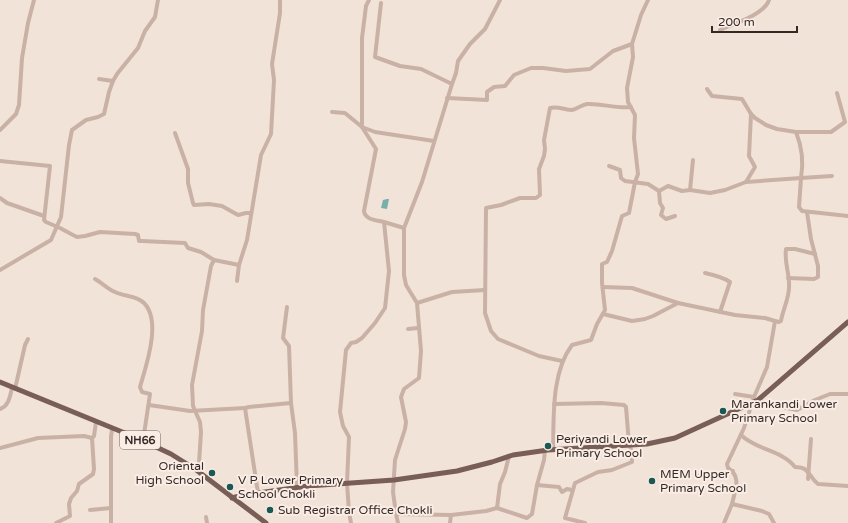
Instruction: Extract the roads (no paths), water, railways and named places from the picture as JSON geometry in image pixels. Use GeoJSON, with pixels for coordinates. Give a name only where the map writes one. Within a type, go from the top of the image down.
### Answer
{"type":"FeatureCollection","features":[{"type":"Feature","properties":{"kind":"main road"},"geometry":{"type":"LineString","coordinates":[[232,498],[238,495],[347,483],[394,480],[457,471],[509,456],[545,450],[630,446],[675,438],[752,403],[756,398],[848,322]]}},
{"type":"Feature","properties":{"kind":"main road","name":"NH66"},"geometry":{"type":"LineString","coordinates":[[0,382],[171,454],[195,469],[266,523]]}},
{"type":"Feature","properties":{"kind":"street"},"geometry":{"type":"LineString","coordinates":[[0,130],[16,114],[19,105],[22,58],[34,0]]}},
{"type":"Feature","properties":{"kind":"street"},"geometry":{"type":"LineString","coordinates":[[0,270],[52,240],[58,226],[63,205],[72,130],[86,120],[104,114],[109,92],[116,74],[138,48],[145,31],[155,17],[158,0]]}},
{"type":"Feature","properties":{"kind":"street"},"geometry":{"type":"LineString","coordinates":[[237,282],[239,265],[247,240],[262,151],[271,134],[274,80],[272,64],[279,20],[280,0]]}},
{"type":"Feature","properties":{"kind":"street"},"geometry":{"type":"LineString","coordinates":[[362,127],[362,38],[366,6],[369,0]]}},
{"type":"Feature","properties":{"kind":"street"},"geometry":{"type":"LineString","coordinates":[[398,523],[393,492],[395,460],[406,422],[401,397],[404,389],[419,378],[421,351],[417,303],[406,285],[404,275],[404,228],[422,182],[456,73],[458,61],[470,44],[485,29],[500,0]]}},
{"type":"Feature","properties":{"kind":"street"},"geometry":{"type":"LineString","coordinates":[[553,450],[554,404],[562,361],[572,345],[591,340],[597,324],[603,314],[605,306],[602,264],[607,262],[612,252],[622,216],[629,213],[638,174],[634,138],[635,115],[628,102],[627,88],[634,56],[632,44],[641,15],[648,0]]}},
{"type":"Feature","properties":{"kind":"street"},"geometry":{"type":"LineString","coordinates":[[720,30],[747,19],[767,5],[769,0]]}},
{"type":"Feature","properties":{"kind":"street"},"geometry":{"type":"LineString","coordinates":[[381,3],[375,57],[400,66],[421,69],[452,84]]}},
{"type":"Feature","properties":{"kind":"street"},"geometry":{"type":"LineString","coordinates":[[447,98],[487,100],[487,92],[494,87],[505,86],[514,75],[531,68],[566,71],[590,69],[613,51],[632,44]]}},
{"type":"Feature","properties":{"kind":"street"},"geometry":{"type":"LineString","coordinates":[[99,79],[113,81]]}},
{"type":"Feature","properties":{"kind":"street"},"geometry":{"type":"LineString","coordinates":[[707,89],[712,96],[742,99],[751,114],[759,121],[771,127],[796,132],[831,132],[846,122],[837,93]]}},
{"type":"Feature","properties":{"kind":"street"},"geometry":{"type":"LineString","coordinates":[[562,361],[539,356],[498,339],[491,331],[484,313],[486,208],[501,205],[520,198],[536,198],[540,195],[539,169],[544,156],[544,140],[550,108],[554,107],[574,110],[586,104],[623,108],[631,107]]}},
{"type":"Feature","properties":{"kind":"street"},"geometry":{"type":"LineString","coordinates":[[332,112],[345,113],[360,124],[376,149],[364,215],[404,228]]}},
{"type":"Feature","properties":{"kind":"street"},"geometry":{"type":"LineString","coordinates":[[746,182],[754,166],[749,156],[751,114]]}},
{"type":"Feature","properties":{"kind":"street"},"geometry":{"type":"LineString","coordinates":[[362,127],[375,132],[434,141]]}},
{"type":"Feature","properties":{"kind":"street"},"geometry":{"type":"LineString","coordinates":[[796,132],[802,147],[803,166],[799,207],[802,212],[848,216]]}},
{"type":"Feature","properties":{"kind":"street"},"geometry":{"type":"LineString","coordinates":[[175,133],[188,169],[188,183],[194,205],[209,204],[222,206],[238,215],[251,213]]}},
{"type":"Feature","properties":{"kind":"street"},"geometry":{"type":"LineString","coordinates":[[690,190],[693,160]]}},
{"type":"Feature","properties":{"kind":"street"},"geometry":{"type":"LineString","coordinates":[[0,161],[50,166],[44,220],[58,226],[72,236],[85,236],[100,232],[116,232],[138,235],[139,241],[185,243],[188,248],[201,252],[214,260],[239,265]]}},
{"type":"Feature","properties":{"kind":"street"},"geometry":{"type":"LineString","coordinates":[[609,166],[620,170],[621,178],[625,181],[648,184],[659,191]]}},
{"type":"Feature","properties":{"kind":"street"},"geometry":{"type":"LineString","coordinates":[[659,191],[668,186],[682,191],[690,190],[710,193],[725,190],[746,182],[832,176]]}},
{"type":"Feature","properties":{"kind":"street"},"geometry":{"type":"LineString","coordinates":[[659,191],[660,203],[663,208],[661,215],[666,219],[675,216]]}},
{"type":"Feature","properties":{"kind":"street"},"geometry":{"type":"LineString","coordinates":[[0,198],[7,203],[44,216]]}},
{"type":"Feature","properties":{"kind":"street"},"geometry":{"type":"LineString","coordinates":[[788,278],[814,279],[818,277],[818,266],[807,212]]}},
{"type":"Feature","properties":{"kind":"street"},"geometry":{"type":"LineString","coordinates":[[351,523],[347,483],[349,437],[343,426],[340,412],[346,350],[351,343],[362,338],[385,308],[389,271],[384,222]]}},
{"type":"Feature","properties":{"kind":"street"},"geometry":{"type":"LineString","coordinates":[[768,324],[781,321],[787,302],[789,285],[786,265],[786,249],[795,249],[815,254]]}},
{"type":"Feature","properties":{"kind":"street"},"geometry":{"type":"LineString","coordinates":[[195,469],[199,463],[201,432],[200,422],[193,406],[192,385],[202,331],[203,310],[211,266],[214,260]]}},
{"type":"Feature","properties":{"kind":"street"},"geometry":{"type":"LineString","coordinates":[[705,274],[724,278],[730,282],[720,312]]}},
{"type":"Feature","properties":{"kind":"street"},"geometry":{"type":"LineString","coordinates":[[95,279],[118,293],[131,296],[144,303],[151,315],[152,328],[149,354],[140,387],[142,392],[150,394],[143,441]]}},
{"type":"Feature","properties":{"kind":"street"},"geometry":{"type":"LineString","coordinates":[[603,287],[632,288],[678,303],[735,315],[765,318],[774,323]]}},
{"type":"Feature","properties":{"kind":"street"},"geometry":{"type":"LineString","coordinates":[[417,303],[452,292],[485,290]]}},
{"type":"Feature","properties":{"kind":"street"},"geometry":{"type":"LineString","coordinates":[[603,314],[632,320],[649,317],[678,303]]}},
{"type":"Feature","properties":{"kind":"street"},"geometry":{"type":"LineString","coordinates":[[287,307],[283,338],[289,346],[291,403],[295,433],[297,488]]}},
{"type":"Feature","properties":{"kind":"street"},"geometry":{"type":"LineString","coordinates":[[756,398],[767,367],[774,323]]}},
{"type":"Feature","properties":{"kind":"street"},"geometry":{"type":"LineString","coordinates":[[408,329],[418,328]]}},
{"type":"Feature","properties":{"kind":"street"},"geometry":{"type":"LineString","coordinates":[[0,409],[4,408],[7,404],[14,388],[25,345],[28,339]]}},
{"type":"Feature","properties":{"kind":"street"},"geometry":{"type":"LineString","coordinates":[[735,394],[756,398],[771,405],[798,410],[815,400],[830,394],[848,394]]}},
{"type":"Feature","properties":{"kind":"street"},"geometry":{"type":"LineString","coordinates":[[149,405],[182,411],[196,411],[291,403]]}},
{"type":"Feature","properties":{"kind":"street"},"geometry":{"type":"LineString","coordinates":[[554,404],[601,403],[624,405],[626,410],[632,462],[612,470],[598,472],[574,483],[565,518],[572,521],[585,523]]}},
{"type":"Feature","properties":{"kind":"street"},"geometry":{"type":"LineString","coordinates":[[724,523],[732,504],[737,484],[733,471],[728,468],[727,464],[741,436],[752,403]]}},
{"type":"Feature","properties":{"kind":"street"},"geometry":{"type":"LineString","coordinates":[[245,408],[258,493]]}},
{"type":"Feature","properties":{"kind":"street"},"geometry":{"type":"LineString","coordinates":[[56,523],[70,516],[69,504],[71,498],[77,491],[79,484],[93,474],[92,438],[94,436],[96,422]]}},
{"type":"Feature","properties":{"kind":"street"},"geometry":{"type":"LineString","coordinates":[[111,523],[112,429]]}},
{"type":"Feature","properties":{"kind":"street"},"geometry":{"type":"LineString","coordinates":[[0,448],[38,438],[84,436],[92,438]]}},
{"type":"Feature","properties":{"kind":"street"},"geometry":{"type":"LineString","coordinates":[[741,436],[755,446],[783,456],[795,467],[802,467],[818,484],[848,486]]}},
{"type":"Feature","properties":{"kind":"street"},"geometry":{"type":"LineString","coordinates":[[808,479],[811,438]]}},
{"type":"Feature","properties":{"kind":"street"},"geometry":{"type":"LineString","coordinates":[[396,514],[451,515],[486,511],[497,508],[527,518],[532,514],[545,450]]}},
{"type":"Feature","properties":{"kind":"street"},"geometry":{"type":"LineString","coordinates":[[497,508],[500,484],[509,456]]}},
{"type":"Feature","properties":{"kind":"street"},"geometry":{"type":"LineString","coordinates":[[695,475],[713,477],[733,471]]}},
{"type":"Feature","properties":{"kind":"street"},"geometry":{"type":"LineString","coordinates":[[537,485],[559,487],[562,492],[567,489],[572,490]]}},
{"type":"Feature","properties":{"kind":"street"},"geometry":{"type":"LineString","coordinates":[[732,504],[770,514],[774,523]]}},
{"type":"Feature","properties":{"kind":"street"},"geometry":{"type":"LineString","coordinates":[[90,510],[111,508]]}},
{"type":"Feature","properties":{"kind":"street"},"geometry":{"type":"LineString","coordinates":[[450,523],[451,515]]}},
{"type":"Feature","properties":{"kind":"street"},"geometry":{"type":"LineString","coordinates":[[206,517],[207,523]]}},
{"type":"Feature","properties":{"kind":"water"},"geometry":{"type":"Polygon","coordinates":[[[389,199],[387,209],[381,208],[383,200],[389,199]]]}},
{"type":"Feature","properties":{"kind":"place","name":"Marankandi Lower Primary School"},"geometry":{"type":"Point","coordinates":[723,411]}},
{"type":"Feature","properties":{"kind":"place","name":"Periyandi Lower Primary School"},"geometry":{"type":"Point","coordinates":[548,446]}},
{"type":"Feature","properties":{"kind":"place","name":"Oriental High School"},"geometry":{"type":"Point","coordinates":[212,473]}},
{"type":"Feature","properties":{"kind":"place","name":"MEM Upper Primary School"},"geometry":{"type":"Point","coordinates":[652,481]}},
{"type":"Feature","properties":{"kind":"place","name":"V P Lower Primary School Chokli"},"geometry":{"type":"Point","coordinates":[230,487]}},
{"type":"Feature","properties":{"kind":"place","name":"Sub Registrar Office Chokli"},"geometry":{"type":"Point","coordinates":[270,510]}}]}
